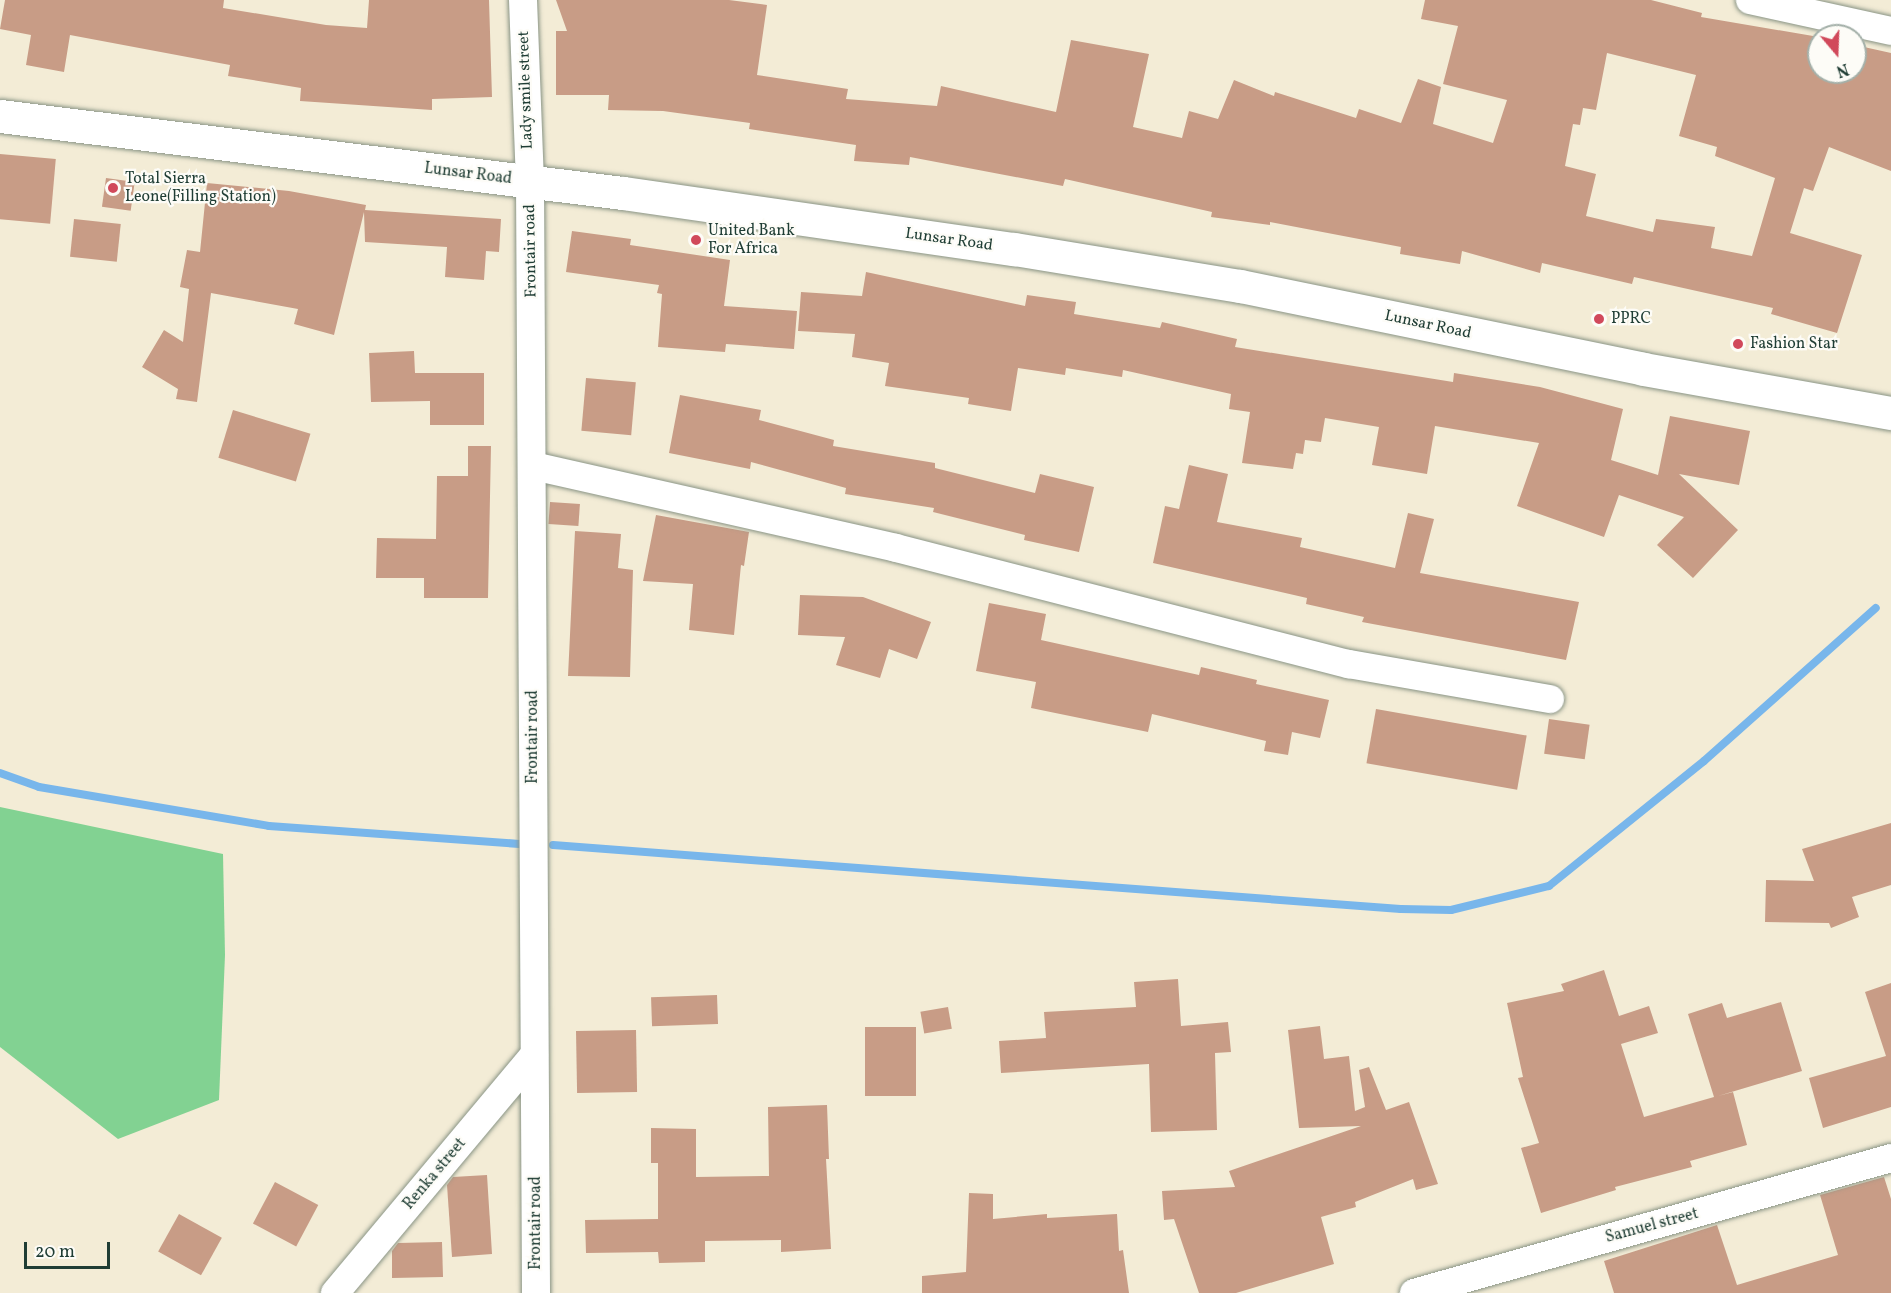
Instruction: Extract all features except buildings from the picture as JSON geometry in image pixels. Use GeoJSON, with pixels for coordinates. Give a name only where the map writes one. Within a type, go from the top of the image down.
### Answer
{"type":"FeatureCollection","features":[{"type":"Feature","properties":{"kind":"main road","name":"Lunsar Road"},"geometry":{"type":"LineString","coordinates":[[0,116],[530,181],[1014,249],[1240,286],[1643,369],[1891,413]]}},
{"type":"Feature","properties":{"kind":"street","name":"Lady smile street"},"geometry":{"type":"LineString","coordinates":[[523,0],[530,181]]}},
{"type":"Feature","properties":{"kind":"street"},"geometry":{"type":"LineString","coordinates":[[1750,0],[1891,30]]}},
{"type":"Feature","properties":{"kind":"street","name":"Frontair road"},"geometry":{"type":"LineString","coordinates":[[530,181],[536,1293]]}},
{"type":"Feature","properties":{"kind":"street"},"geometry":{"type":"LineString","coordinates":[[533,466],[896,548],[1349,664],[1550,699]]}},
{"type":"Feature","properties":{"kind":"street","name":"Renka street"},"geometry":{"type":"LineString","coordinates":[[335,1293],[534,1055]]}},
{"type":"Feature","properties":{"kind":"street","name":"Samuel street"},"geometry":{"type":"LineString","coordinates":[[1414,1293],[1891,1158]]}},
{"type":"Feature","properties":{"kind":"green space"},"geometry":{"type":"Polygon","coordinates":[[[0,807],[223,854],[225,955],[219,1100],[118,1139],[0,1047],[0,807]]]}},
{"type":"Feature","properties":{"kind":"waterway"},"geometry":{"type":"LineString","coordinates":[[553,845],[1401,909],[1451,910],[1549,886],[1704,761],[1876,608]]}},
{"type":"Feature","properties":{"kind":"waterway"},"geometry":{"type":"LineString","coordinates":[[0,773],[39,787],[269,826],[519,844]]}},
{"type":"Feature","properties":{"kind":"place","name":"Total Sierra Leone(Filling Station)"},"geometry":{"type":"Point","coordinates":[113,188]}},
{"type":"Feature","properties":{"kind":"place","name":"United Bank For Africa"},"geometry":{"type":"Point","coordinates":[696,240]}},
{"type":"Feature","properties":{"kind":"place","name":"PPRC"},"geometry":{"type":"Point","coordinates":[1599,319]}},
{"type":"Feature","properties":{"kind":"place","name":"Fashion Star"},"geometry":{"type":"Point","coordinates":[1738,344]}}]}
